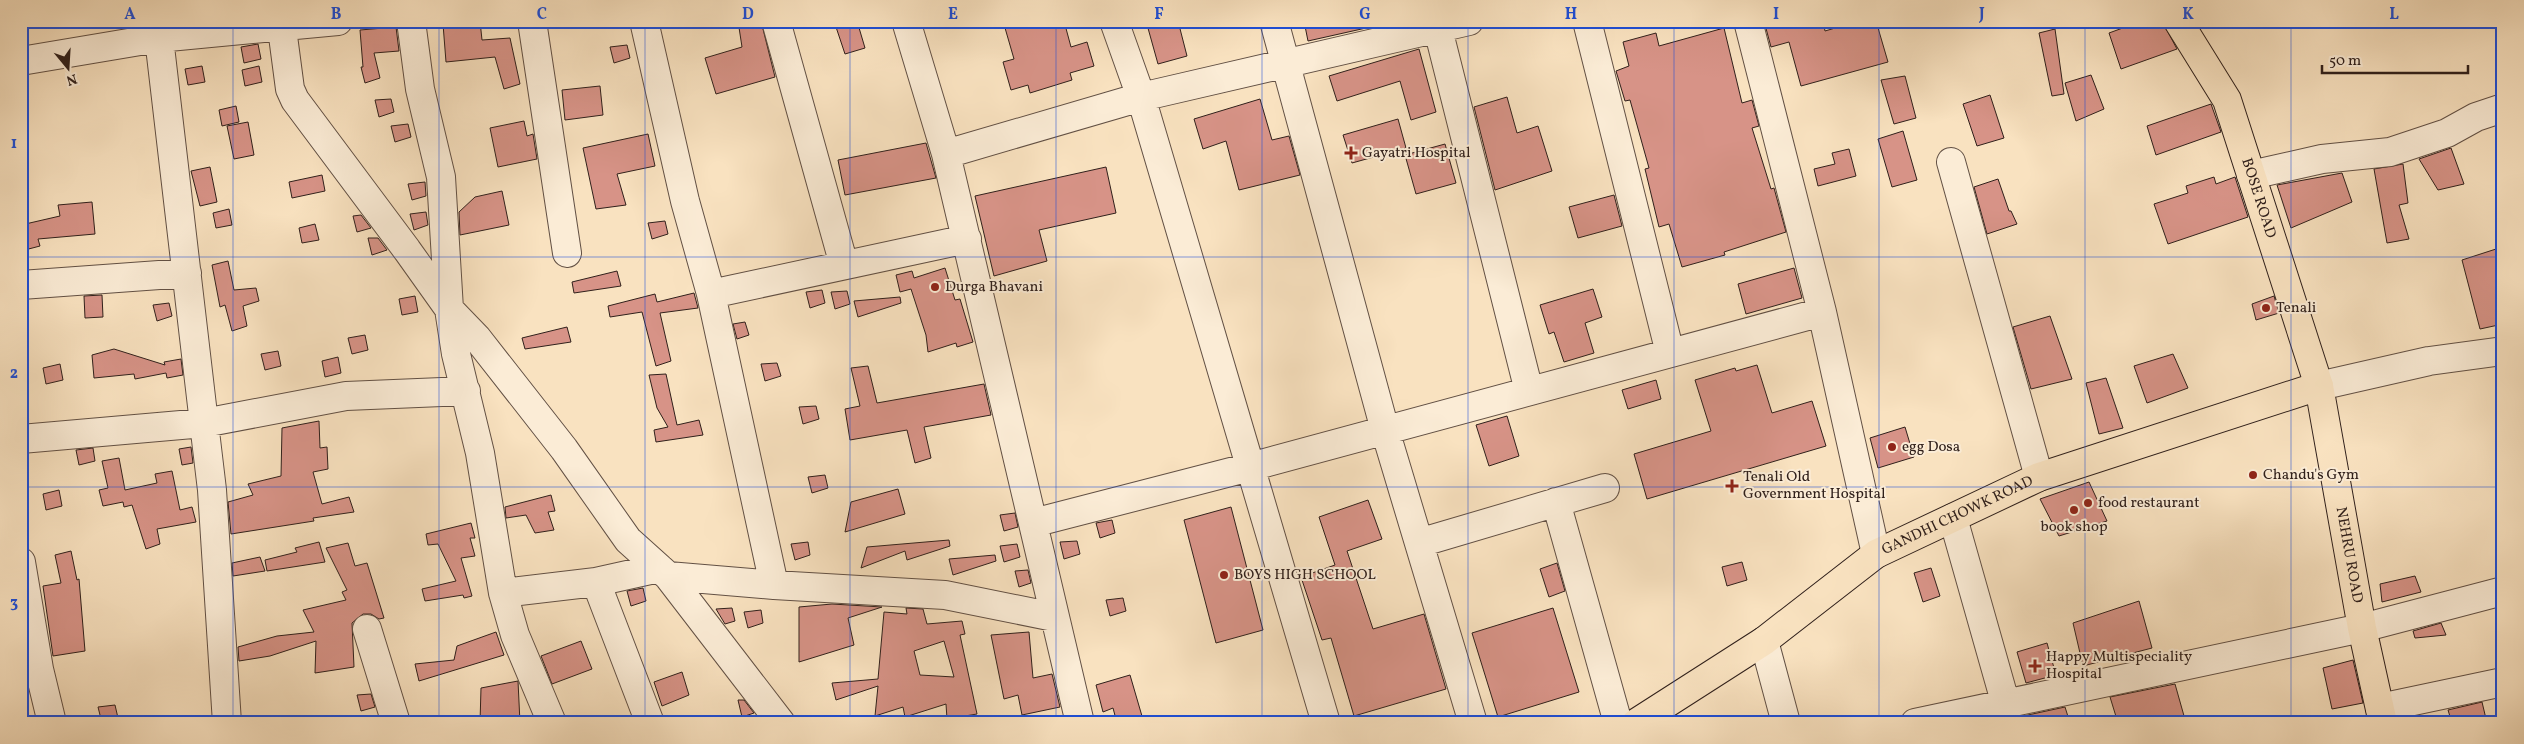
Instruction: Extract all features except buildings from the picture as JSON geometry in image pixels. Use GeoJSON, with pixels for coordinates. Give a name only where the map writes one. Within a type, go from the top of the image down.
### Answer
{"type":"FeatureCollection","features":[{"type":"Feature","properties":{"kind":"main road","name":"BOSE ROAD"},"geometry":{"type":"LineString","coordinates":[[2178,21],[2227,100],[2319,386]]}},
{"type":"Feature","properties":{"kind":"main road","name":"GANDHI CHOWK ROAD"},"geometry":{"type":"LineString","coordinates":[[1636,723],[1764,641],[1876,554],[2039,477],[2319,386]]}},
{"type":"Feature","properties":{"kind":"main road","name":"NEHRU ROAD"},"geometry":{"type":"LineString","coordinates":[[2319,386],[2362,628],[2381,715]]}},
{"type":"Feature","properties":{"kind":"street"},"geometry":{"type":"LineString","coordinates":[[21,61],[158,30],[338,21]]}},
{"type":"Feature","properties":{"kind":"street"},"geometry":{"type":"LineString","coordinates":[[411,21],[420,90],[441,177],[448,309],[480,453],[503,593],[515,635],[552,723]]}},
{"type":"Feature","properties":{"kind":"street"},"geometry":{"type":"LineString","coordinates":[[532,21],[567,253]]}},
{"type":"Feature","properties":{"kind":"street"},"geometry":{"type":"LineString","coordinates":[[644,21],[685,202],[711,294],[774,585]]}},
{"type":"Feature","properties":{"kind":"street"},"geometry":{"type":"LineString","coordinates":[[776,21],[844,266]]}},
{"type":"Feature","properties":{"kind":"street"},"geometry":{"type":"LineString","coordinates":[[906,21],[946,154],[967,238],[1080,723]]}},
{"type":"Feature","properties":{"kind":"street"},"geometry":{"type":"LineString","coordinates":[[1114,21],[1141,97],[1326,723]]}},
{"type":"Feature","properties":{"kind":"street"},"geometry":{"type":"LineString","coordinates":[[1274,21],[1385,430],[1473,723]]}},
{"type":"Feature","properties":{"kind":"street"},"geometry":{"type":"LineString","coordinates":[[946,154],[1141,97],[1285,65],[1437,25],[1469,21]]}},
{"type":"Feature","properties":{"kind":"street"},"geometry":{"type":"LineString","coordinates":[[1587,21],[1670,353]]}},
{"type":"Feature","properties":{"kind":"street"},"geometry":{"type":"LineString","coordinates":[[1748,21],[1822,312],[1876,554]]}},
{"type":"Feature","properties":{"kind":"street"},"geometry":{"type":"LineString","coordinates":[[281,24],[290,89],[295,100],[407,250],[448,309],[477,338],[564,448],[628,540],[663,572],[781,723]]}},
{"type":"Feature","properties":{"kind":"street"},"geometry":{"type":"LineString","coordinates":[[1437,25],[1529,391]]}},
{"type":"Feature","properties":{"kind":"street"},"geometry":{"type":"LineString","coordinates":[[158,30],[212,490],[227,723]]}},
{"type":"Feature","properties":{"kind":"street"},"geometry":{"type":"LineString","coordinates":[[2251,175],[2322,159],[2390,152],[2448,133],[2476,117],[2503,108]]}},
{"type":"Feature","properties":{"kind":"street"},"geometry":{"type":"LineString","coordinates":[[1951,162],[2039,477]]}},
{"type":"Feature","properties":{"kind":"street"},"geometry":{"type":"LineString","coordinates":[[711,294],[967,238]]}},
{"type":"Feature","properties":{"kind":"street"},"geometry":{"type":"LineString","coordinates":[[21,285],[187,273]]}},
{"type":"Feature","properties":{"kind":"street"},"geometry":{"type":"LineString","coordinates":[[1033,523],[1250,467],[1822,312]]}},
{"type":"Feature","properties":{"kind":"street"},"geometry":{"type":"LineString","coordinates":[[2319,386],[2429,361],[2503,351]]}},
{"type":"Feature","properties":{"kind":"street"},"geometry":{"type":"LineString","coordinates":[[21,440],[204,423],[346,396],[466,391]]}},
{"type":"Feature","properties":{"kind":"street"},"geometry":{"type":"LineString","coordinates":[[1418,543],[1605,488]]}},
{"type":"Feature","properties":{"kind":"street"},"geometry":{"type":"LineString","coordinates":[[1556,502],[1618,723]]}},
{"type":"Feature","properties":{"kind":"street"},"geometry":{"type":"LineString","coordinates":[[1953,518],[2006,705]]}},
{"type":"Feature","properties":{"kind":"street"},"geometry":{"type":"LineString","coordinates":[[21,562],[40,669],[52,723]]}},
{"type":"Feature","properties":{"kind":"street"},"geometry":{"type":"LineString","coordinates":[[503,593],[663,572],[774,585],[945,595],[1054,617]]}},
{"type":"Feature","properties":{"kind":"street"},"geometry":{"type":"LineString","coordinates":[[596,582],[650,723]]}},
{"type":"Feature","properties":{"kind":"street"},"geometry":{"type":"LineString","coordinates":[[1915,723],[2362,628],[2503,591]]}},
{"type":"Feature","properties":{"kind":"street"},"geometry":{"type":"LineString","coordinates":[[367,629],[396,723]]}},
{"type":"Feature","properties":{"kind":"street"},"geometry":{"type":"LineString","coordinates":[[1764,641],[1786,723]]}},
{"type":"Feature","properties":{"kind":"street"},"geometry":{"type":"LineString","coordinates":[[2381,715],[2503,682]]}},
{"type":"Feature","properties":{"kind":"place","name":"Gayatri Hospital"},"geometry":{"type":"Point","coordinates":[1351,153]}},
{"type":"Feature","properties":{"kind":"place","name":"Durga Bhavani"},"geometry":{"type":"Point","coordinates":[935,287]}},
{"type":"Feature","properties":{"kind":"place","name":"Tenali"},"geometry":{"type":"Point","coordinates":[2266,308]}},
{"type":"Feature","properties":{"kind":"place","name":"egg Dosa"},"geometry":{"type":"Point","coordinates":[1892,447]}},
{"type":"Feature","properties":{"kind":"place","name":"Chandu's Gym"},"geometry":{"type":"Point","coordinates":[2253,475]}},
{"type":"Feature","properties":{"kind":"place","name":"Tenali Old Government Hospital"},"geometry":{"type":"Point","coordinates":[1732,486]}},
{"type":"Feature","properties":{"kind":"place","name":"food restaurant"},"geometry":{"type":"Point","coordinates":[2088,503]}},
{"type":"Feature","properties":{"kind":"place","name":"book shop"},"geometry":{"type":"Point","coordinates":[2074,510]}},
{"type":"Feature","properties":{"kind":"place","name":"BOYS HIGH SCHOOL"},"geometry":{"type":"Point","coordinates":[1224,575]}},
{"type":"Feature","properties":{"kind":"place","name":"Happy Multispeciality Hospital"},"geometry":{"type":"Point","coordinates":[2035,666]}}]}
